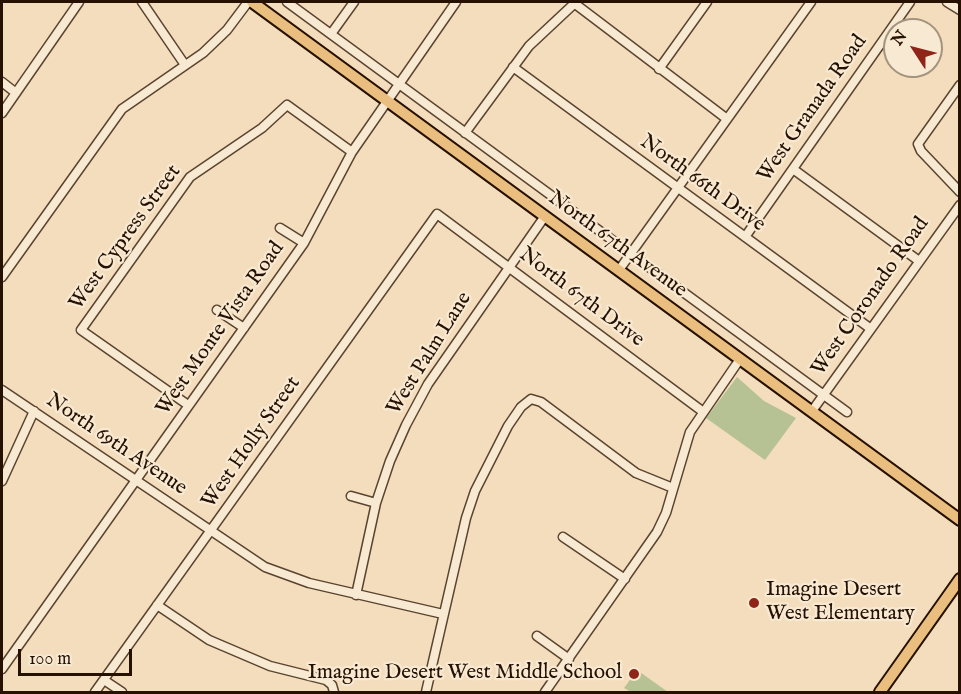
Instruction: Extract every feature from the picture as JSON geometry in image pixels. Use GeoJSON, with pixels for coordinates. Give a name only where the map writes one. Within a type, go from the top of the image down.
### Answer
{"type":"FeatureCollection","features":[{"type":"Feature","properties":{"kind":"main road","name":"North 67th Avenue"},"geometry":{"type":"LineString","coordinates":[[250,2],[960,520]]}},
{"type":"Feature","properties":{"kind":"main road"},"geometry":{"type":"LineString","coordinates":[[880,693],[960,579]]}},
{"type":"Feature","properties":{"kind":"street"},"geometry":{"type":"LineString","coordinates":[[2,113],[79,2]]}},
{"type":"Feature","properties":{"kind":"street"},"geometry":{"type":"LineString","coordinates":[[142,2],[184,65]]}},
{"type":"Feature","properties":{"kind":"street"},"geometry":{"type":"LineString","coordinates":[[2,277],[122,109],[203,53],[227,30],[250,2]]}},
{"type":"Feature","properties":{"kind":"street","name":"North 67th Avenue"},"geometry":{"type":"LineString","coordinates":[[287,2],[848,412]]}},
{"type":"Feature","properties":{"kind":"street"},"geometry":{"type":"LineString","coordinates":[[331,34],[354,2]]}},
{"type":"Feature","properties":{"kind":"street","name":"West Monte Vista Road"},"geometry":{"type":"LineString","coordinates":[[2,669],[304,243],[352,152],[456,2]]}},
{"type":"Feature","properties":{"kind":"street"},"geometry":{"type":"LineString","coordinates":[[465,133],[535,39],[575,2],[659,69],[727,119]]}},
{"type":"Feature","properties":{"kind":"street"},"geometry":{"type":"LineString","coordinates":[[659,69],[707,2]]}},
{"type":"Feature","properties":{"kind":"street"},"geometry":{"type":"LineString","coordinates":[[619,270],[811,2]]}},
{"type":"Feature","properties":{"kind":"street","name":"West Granada Road"},"geometry":{"type":"LineString","coordinates":[[745,237],[909,2]]}},
{"type":"Feature","properties":{"kind":"street"},"geometry":{"type":"LineString","coordinates":[[947,2],[960,10]]}},
{"type":"Feature","properties":{"kind":"street","name":"North 66th Drive"},"geometry":{"type":"LineString","coordinates":[[513,67],[871,329]]}},
{"type":"Feature","properties":{"kind":"street"},"geometry":{"type":"LineString","coordinates":[[2,82],[16,93]]}},
{"type":"Feature","properties":{"kind":"street"},"geometry":{"type":"LineString","coordinates":[[960,85],[918,144],[921,151],[960,192]]}},
{"type":"Feature","properties":{"kind":"street","name":"West Cypress Street"},"geometry":{"type":"LineString","coordinates":[[188,405],[81,330],[190,177],[262,128],[287,105],[352,152]]}},
{"type":"Feature","properties":{"kind":"street"},"geometry":{"type":"LineString","coordinates":[[793,169],[919,261]]}},
{"type":"Feature","properties":{"kind":"street","name":"West Coronado Road"},"geometry":{"type":"LineString","coordinates":[[812,411],[960,205]]}},
{"type":"Feature","properties":{"kind":"street","name":"North 67th Drive"},"geometry":{"type":"LineString","coordinates":[[437,214],[702,411]]}},
{"type":"Feature","properties":{"kind":"street","name":"West Holly Street"},"geometry":{"type":"LineString","coordinates":[[95,693],[437,214]]}},
{"type":"Feature","properties":{"kind":"street","name":"West Palm Lane"},"geometry":{"type":"LineString","coordinates":[[356,595],[376,503],[390,460],[428,384],[545,216]]}},
{"type":"Feature","properties":{"kind":"street"},"geometry":{"type":"LineString","coordinates":[[280,228],[304,243]]}},
{"type":"Feature","properties":{"kind":"street"},"geometry":{"type":"LineString","coordinates":[[217,310],[244,328]]}},
{"type":"Feature","properties":{"kind":"street"},"geometry":{"type":"LineString","coordinates":[[545,693],[657,532],[673,488],[686,441],[702,411],[740,359]]}},
{"type":"Feature","properties":{"kind":"street","name":"North 69th Avenue"},"geometry":{"type":"LineString","coordinates":[[2,390],[265,567],[309,584],[443,614]]}},
{"type":"Feature","properties":{"kind":"street"},"geometry":{"type":"LineString","coordinates":[[426,693],[466,518],[476,491],[508,426],[521,407],[531,399],[541,402],[636,473],[673,488]]}},
{"type":"Feature","properties":{"kind":"street"},"geometry":{"type":"LineString","coordinates":[[2,481],[34,411]]}},
{"type":"Feature","properties":{"kind":"street"},"geometry":{"type":"LineString","coordinates":[[351,496],[376,503]]}},
{"type":"Feature","properties":{"kind":"street"},"geometry":{"type":"LineString","coordinates":[[563,537],[625,579]]}},
{"type":"Feature","properties":{"kind":"street"},"geometry":{"type":"LineString","coordinates":[[157,605],[209,640],[289,673],[326,680],[333,689]]}},
{"type":"Feature","properties":{"kind":"street"},"geometry":{"type":"LineString","coordinates":[[537,636],[569,659]]}},
{"type":"Feature","properties":{"kind":"street"},"geometry":{"type":"LineString","coordinates":[[104,680],[122,693]]}},
{"type":"Feature","properties":{"kind":"green space"},"geometry":{"type":"Polygon","coordinates":[[[737,377],[764,401],[796,418],[765,460],[706,418],[737,377]]]}},
{"type":"Feature","properties":{"kind":"green space"},"geometry":{"type":"Polygon","coordinates":[[[637,670],[668,692],[631,692],[624,688],[637,670]]]}},
{"type":"Feature","properties":{"kind":"place","name":"Imagine Desert West Elementary"},"geometry":{"type":"Point","coordinates":[754,603]}},
{"type":"Feature","properties":{"kind":"place","name":"Imagine Desert West Middle School"},"geometry":{"type":"Point","coordinates":[634,674]}}]}
